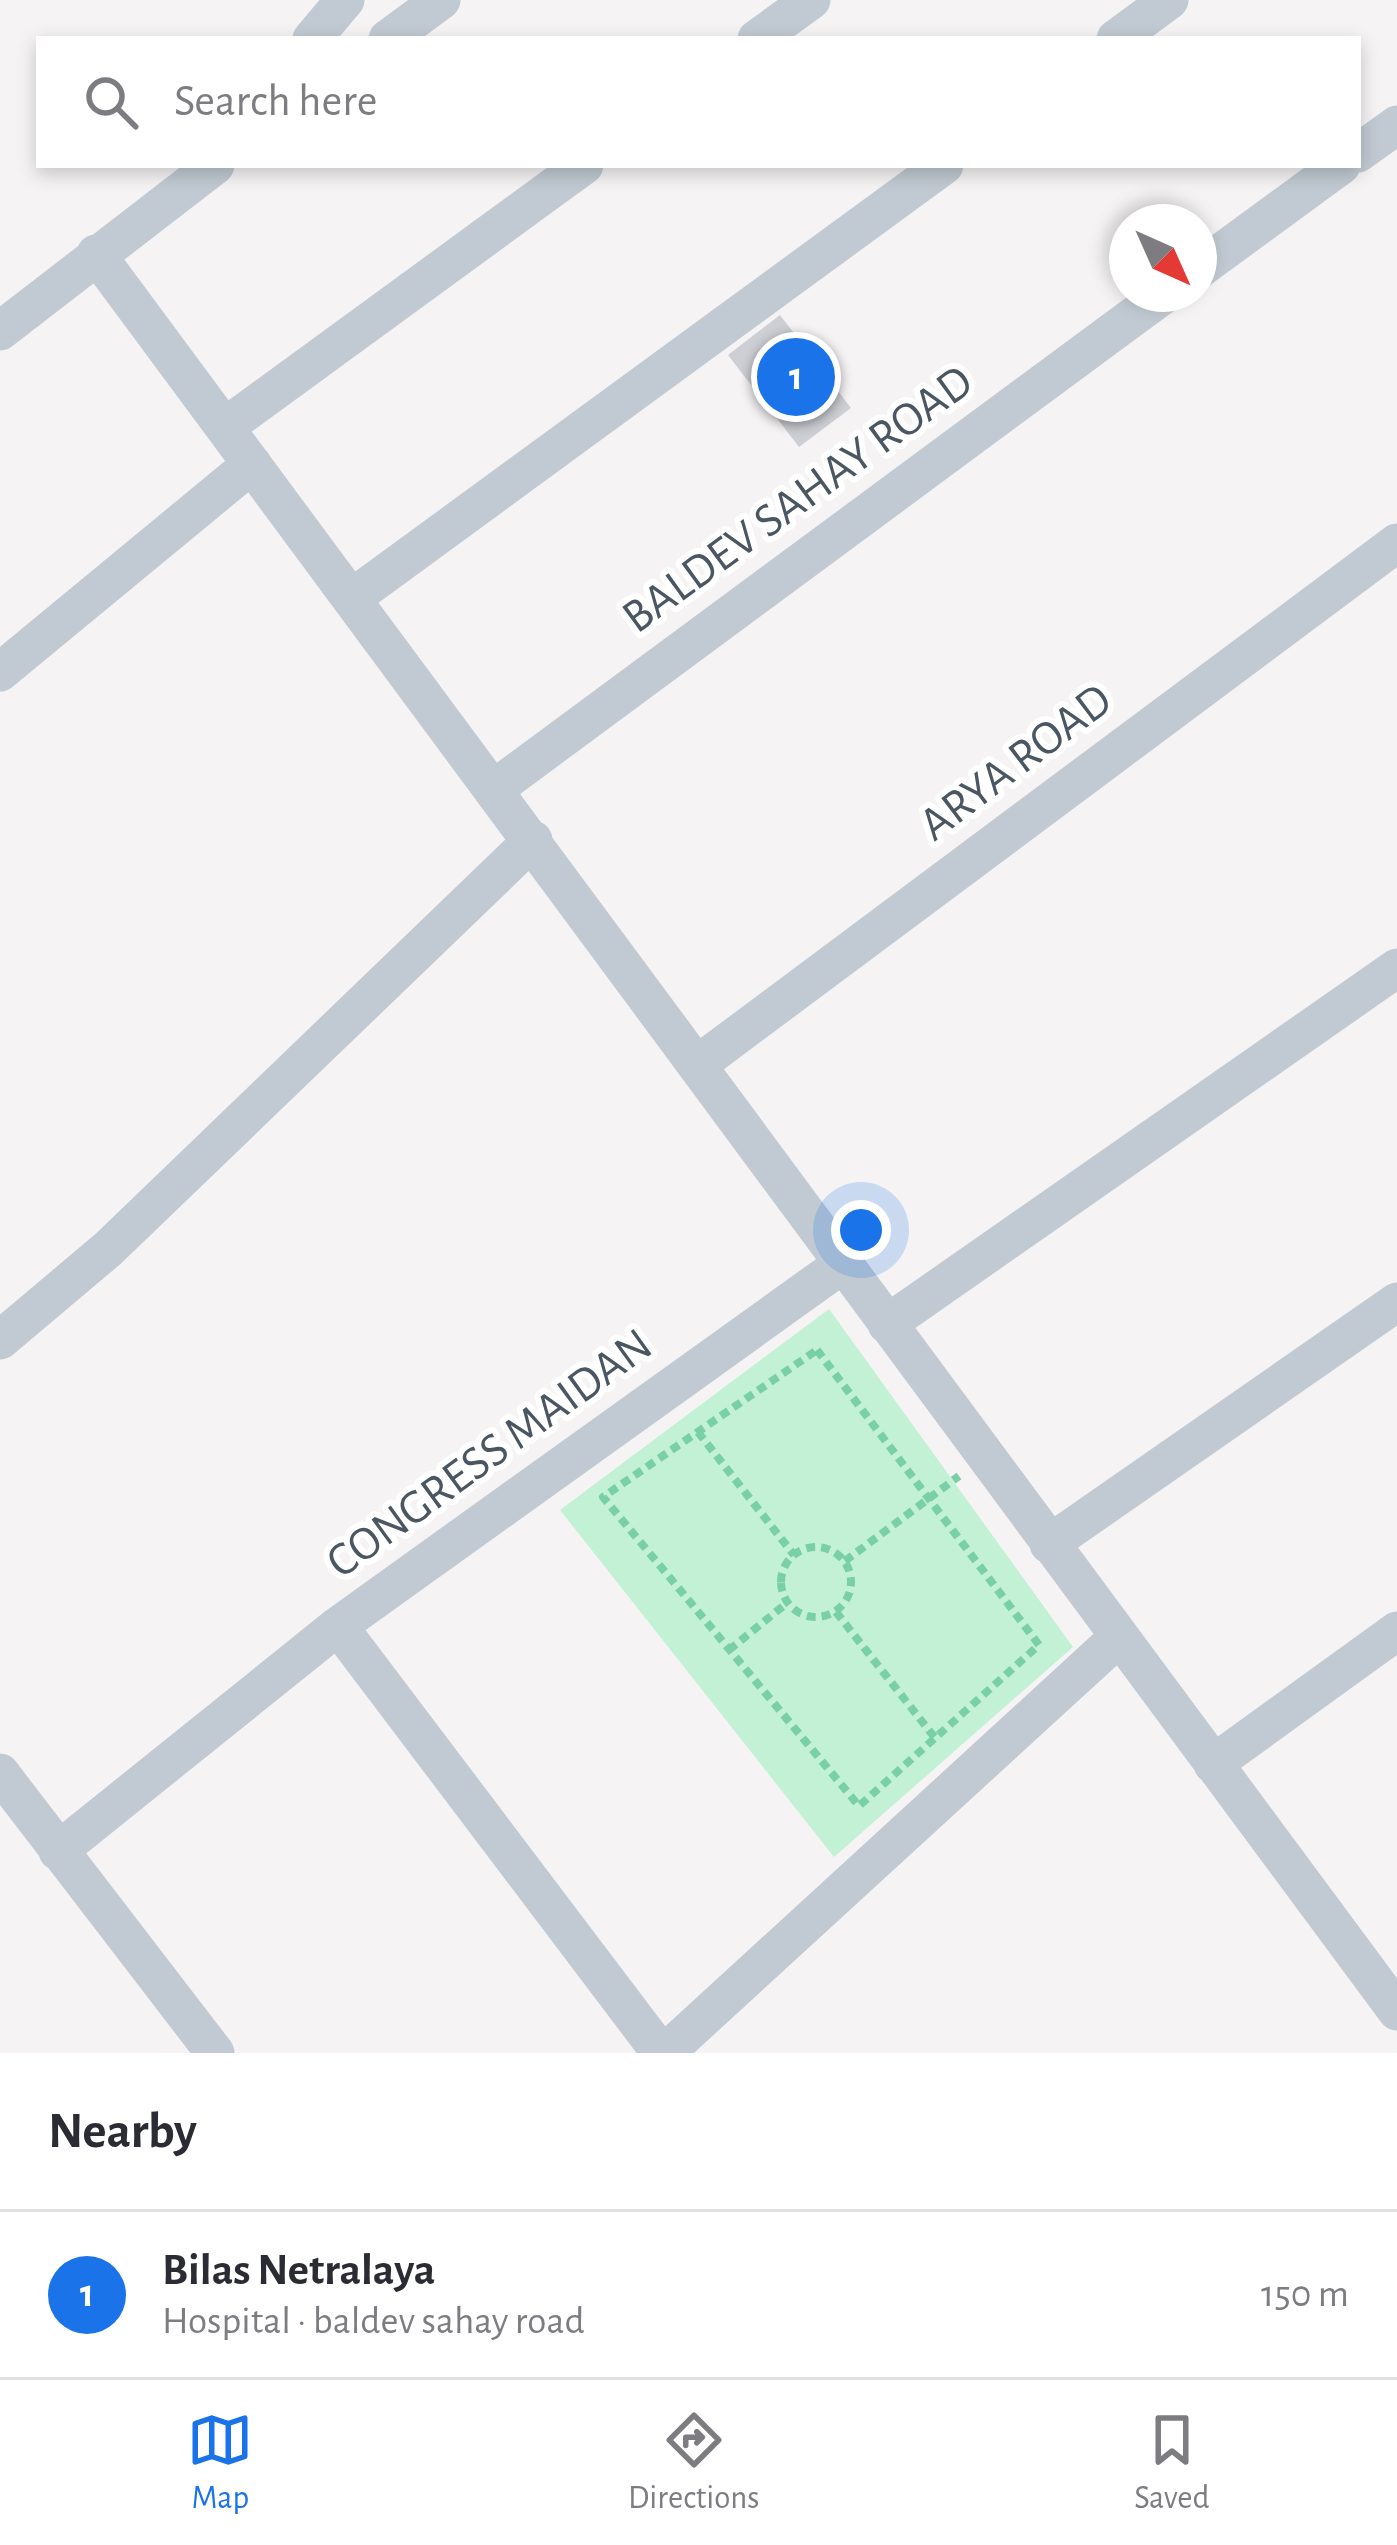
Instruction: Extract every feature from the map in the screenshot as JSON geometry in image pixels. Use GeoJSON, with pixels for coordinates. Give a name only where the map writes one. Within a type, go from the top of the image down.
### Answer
{"type":"FeatureCollection","features":[{"type":"Feature","properties":{"kind":"street"},"geometry":{"type":"LineString","coordinates":[[315,36],[345,0]]}},
{"type":"Feature","properties":{"kind":"street"},"geometry":{"type":"LineString","coordinates":[[392,36],[441,0]]}},
{"type":"Feature","properties":{"kind":"street"},"geometry":{"type":"LineString","coordinates":[[761,36],[811,0]]}},
{"type":"Feature","properties":{"kind":"street"},"geometry":{"type":"LineString","coordinates":[[1120,36],[1169,0]]}},
{"type":"Feature","properties":{"kind":"street"},"geometry":{"type":"LineString","coordinates":[[1361,151],[1397,124]]}},
{"type":"Feature","properties":{"kind":"street"},"geometry":{"type":"LineString","coordinates":[[0,331],[211,168]]}},
{"type":"Feature","properties":{"kind":"street"},"geometry":{"type":"LineString","coordinates":[[225,427],[580,168]]}},
{"type":"Feature","properties":{"kind":"street"},"geometry":{"type":"LineString","coordinates":[[352,598],[940,168]]}},
{"type":"Feature","properties":{"kind":"street"},"geometry":{"type":"LineString","coordinates":[[1217,255],[1337,168]]}},
{"type":"Feature","properties":{"kind":"street"},"geometry":{"type":"LineString","coordinates":[[96,254],[1396,2006]]}},
{"type":"Feature","properties":{"kind":"street","name":"BALDEV SAHAY ROAD"},"geometry":{"type":"LineString","coordinates":[[494,789],[1140,312]]}},
{"type":"Feature","properties":{"kind":"street"},"geometry":{"type":"LineString","coordinates":[[0,672],[252,464]]}},
{"type":"Feature","properties":{"kind":"street","name":"ARYA ROAD"},"geometry":{"type":"LineString","coordinates":[[697,1065],[1397,543]]}},
{"type":"Feature","properties":{"kind":"street"},"geometry":{"type":"LineString","coordinates":[[2,1333],[108,1249],[532,840]]}},
{"type":"Feature","properties":{"kind":"street"},"geometry":{"type":"LineString","coordinates":[[887,1324],[1397,968]]}},
{"type":"Feature","properties":{"kind":"street","name":"CONGRESS MAIDAN"},"geometry":{"type":"LineString","coordinates":[[844,1263],[338,1626],[663,2053],[1119,1637]]}},
{"type":"Feature","properties":{"kind":"street"},"geometry":{"type":"LineString","coordinates":[[1049,1544],[1397,1302]]}},
{"type":"Feature","properties":{"kind":"street"},"geometry":{"type":"LineString","coordinates":[[58,1851],[338,1626]]}},
{"type":"Feature","properties":{"kind":"street"},"geometry":{"type":"LineString","coordinates":[[1213,1764],[1397,1630]]}},
{"type":"Feature","properties":{"kind":"street"},"geometry":{"type":"LineString","coordinates":[[0,1773],[215,2053]]}},
{"type":"Feature","properties":{"kind":"path"},"geometry":{"type":"LineString","coordinates":[[817,1350],[1039,1645],[859,1807],[603,1498],[698,1432],[817,1350]]}},
{"type":"Feature","properties":{"kind":"path"},"geometry":{"type":"LineString","coordinates":[[698,1432],[794,1555]]}},
{"type":"Feature","properties":{"kind":"path"},"geometry":{"type":"LineString","coordinates":[[844,1561],[985,1457]]}},
{"type":"Feature","properties":{"kind":"path"},"geometry":{"type":"LineString","coordinates":[[787,1603],[782,1572],[794,1555],[815,1546],[844,1561]]}},
{"type":"Feature","properties":{"kind":"path"},"geometry":{"type":"LineString","coordinates":[[787,1603],[814,1618],[836,1612],[850,1594],[844,1561]]}},
{"type":"Feature","properties":{"kind":"path"},"geometry":{"type":"LineString","coordinates":[[729,1650],[787,1603]]}},
{"type":"Feature","properties":{"kind":"path"},"geometry":{"type":"LineString","coordinates":[[836,1612],[935,1738]]}},
{"type":"Feature","properties":{"kind":"green space"},"geometry":{"type":"Polygon","coordinates":[[[829,1309],[1073,1647],[834,1857],[560,1510],[829,1309]]]}},
{"type":"Feature","properties":{"kind":"building"},"geometry":{"type":"Polygon","coordinates":[[[780,315],[851,408],[799,447],[728,355],[780,315]]]}},
{"type":"Feature","properties":{"kind":"place","name":"Bilas Netralaya"},"geometry":{"type":"Point","coordinates":[796,377]}}]}
